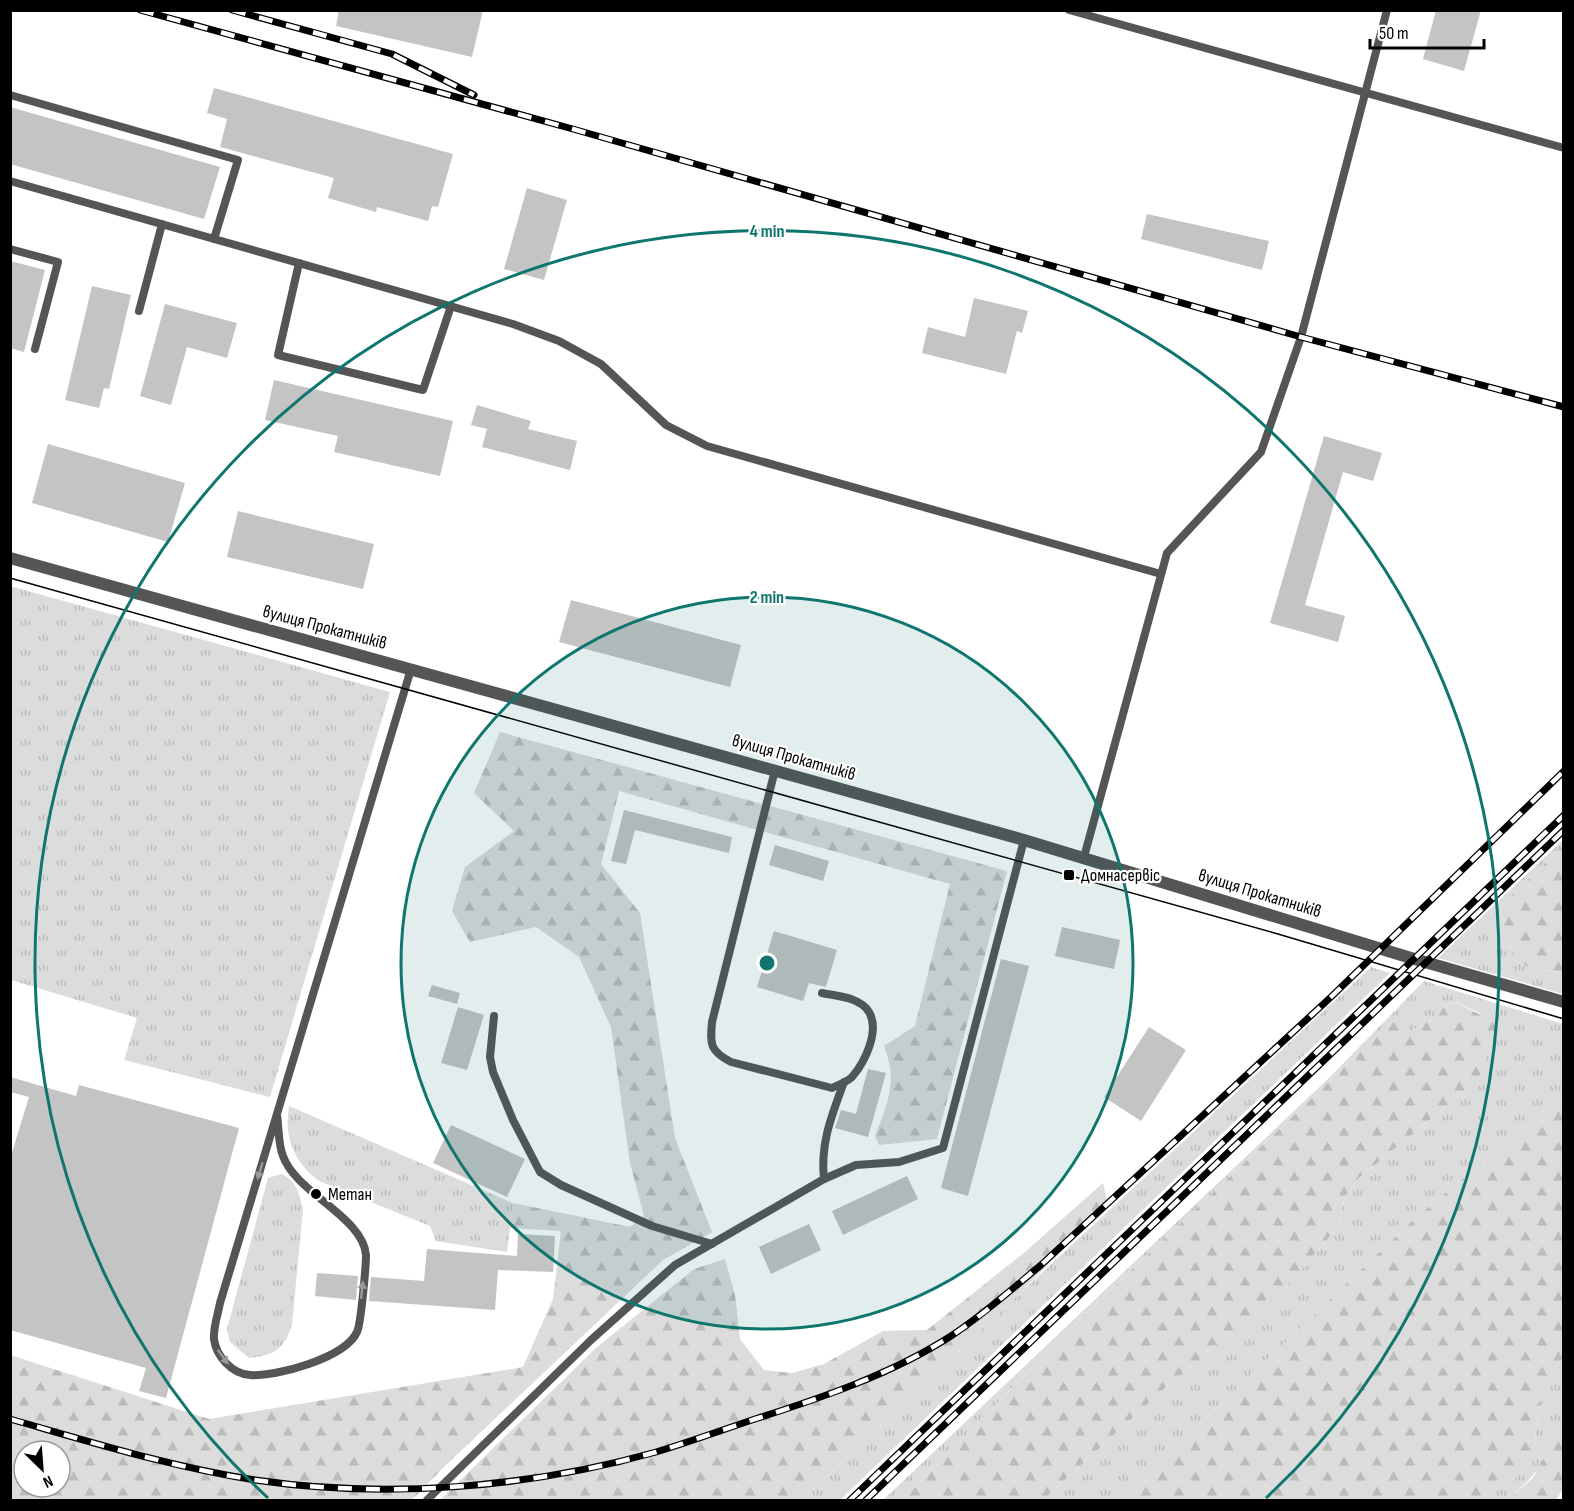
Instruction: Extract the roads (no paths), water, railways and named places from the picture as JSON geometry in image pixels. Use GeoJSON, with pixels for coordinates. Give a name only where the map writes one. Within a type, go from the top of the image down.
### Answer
{"type":"FeatureCollection","features":[{"type":"Feature","properties":{"kind":"street","name":"вулиця Прокатників"},"geometry":{"type":"LineString","coordinates":[[10,558],[1084,857],[1411,958],[1563,1002]]}},
{"type":"Feature","properties":{"kind":"lane"},"geometry":{"type":"LineString","coordinates":[[1069,10],[1563,148]]}},
{"type":"Feature","properties":{"kind":"lane"},"geometry":{"type":"LineString","coordinates":[[1084,857],[1167,553],[1261,452],[1301,337],[1387,10]]}},
{"type":"Feature","properties":{"kind":"lane"},"geometry":{"type":"LineString","coordinates":[[10,95],[238,160],[214,239]]}},
{"type":"Feature","properties":{"kind":"lane"},"geometry":{"type":"LineString","coordinates":[[10,181],[513,324],[559,341],[601,364],[666,425],[707,447],[1161,574]]}},
{"type":"Feature","properties":{"kind":"lane"},"geometry":{"type":"LineString","coordinates":[[140,310],[162,224]]}},
{"type":"Feature","properties":{"kind":"lane"},"geometry":{"type":"LineString","coordinates":[[10,249],[58,262],[35,349]]}},
{"type":"Feature","properties":{"kind":"lane"},"geometry":{"type":"LineString","coordinates":[[299,263],[278,355],[423,390],[451,306]]}},
{"type":"Feature","properties":{"kind":"lane"},"geometry":{"type":"LineString","coordinates":[[277,1115],[283,1156],[305,1186],[357,1233],[366,1254],[357,1332],[345,1346],[320,1360],[297,1368],[248,1375],[235,1370],[217,1350],[214,1337],[220,1303],[411,669]]}},
{"type":"Feature","properties":{"kind":"lane"},"geometry":{"type":"LineString","coordinates":[[775,770],[712,1022],[711,1043],[718,1055],[731,1062],[832,1089],[850,1078],[864,1060],[871,1039],[869,1011],[855,1000],[822,993]]}},
{"type":"Feature","properties":{"kind":"lane"},"geometry":{"type":"LineString","coordinates":[[428,1500],[591,1340],[675,1265],[824,1179],[856,1165],[899,1162],[943,1148],[1024,840]]}},
{"type":"Feature","properties":{"kind":"lane"},"geometry":{"type":"LineString","coordinates":[[494,1016],[490,1057],[494,1072],[513,1120],[540,1172],[561,1185],[652,1226],[712,1244]]}},
{"type":"Feature","properties":{"kind":"lane"},"geometry":{"type":"LineString","coordinates":[[824,1179],[822,1149],[844,1082]]}},
{"type":"Feature","properties":{"kind":"tram line"},"geometry":{"type":"LineString","coordinates":[[10,578],[1278,934],[1564,1019]]}},
{"type":"Feature","properties":{"kind":"railway"},"geometry":{"type":"LineString","coordinates":[[140,10],[580,131],[1301,337],[1564,407]]}},
{"type":"Feature","properties":{"kind":"railway"},"geometry":{"type":"LineString","coordinates":[[232,10],[392,54],[474,95]]}},
{"type":"Feature","properties":{"kind":"railway"},"geometry":{"type":"LineString","coordinates":[[10,1419],[131,1453],[255,1480],[355,1489],[457,1487],[558,1474],[656,1452],[856,1384],[905,1362],[951,1336],[986,1311],[1041,1265],[1331,997],[1564,771]]}},
{"type":"Feature","properties":{"kind":"railway"},"geometry":{"type":"LineString","coordinates":[[850,1500],[1564,815]]}},
{"type":"Feature","properties":{"kind":"railway"},"geometry":{"type":"LineString","coordinates":[[866,1500],[1564,830]]}},
{"type":"Feature","properties":{"kind":"place","name":"Домнасервіс"},"geometry":{"type":"Point","coordinates":[1069,875]}},
{"type":"Feature","properties":{"kind":"place","name":"Метан"},"geometry":{"type":"Point","coordinates":[316,1194]}}]}
